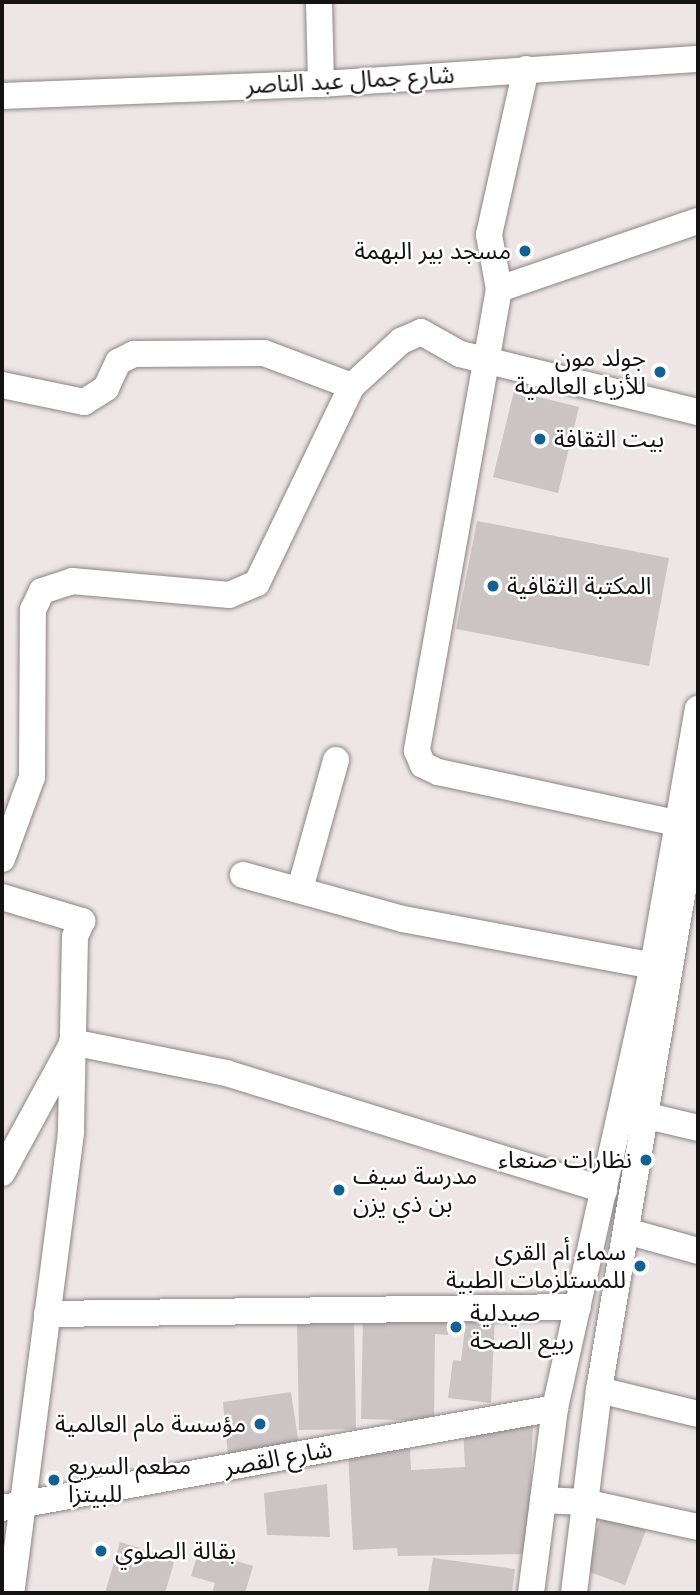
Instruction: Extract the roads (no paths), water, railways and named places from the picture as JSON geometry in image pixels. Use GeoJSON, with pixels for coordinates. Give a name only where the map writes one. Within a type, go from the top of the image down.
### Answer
{"type":"FeatureCollection","features":[{"type":"Feature","properties":{"kind":"street"},"geometry":{"type":"LineString","coordinates":[[319,2],[321,84]]}},
{"type":"Feature","properties":{"kind":"street","name":"شارع جمال عبد الناصر"},"geometry":{"type":"LineString","coordinates":[[2,96],[321,84],[698,59]]}},
{"type":"Feature","properties":{"kind":"street"},"geometry":{"type":"LineString","coordinates":[[526,69],[489,235],[499,289],[417,751],[423,765],[438,772],[676,823]]}},
{"type":"Feature","properties":{"kind":"street"},"geometry":{"type":"LineString","coordinates":[[499,289],[698,222]]}},
{"type":"Feature","properties":{"kind":"street"},"geometry":{"type":"LineString","coordinates":[[2,859],[32,777],[33,610],[42,591],[72,581],[229,595],[257,583],[352,386],[401,341],[421,332],[486,360],[698,412]]}},
{"type":"Feature","properties":{"kind":"street"},"geometry":{"type":"LineString","coordinates":[[2,385],[84,402],[106,388],[118,362],[134,354],[264,353],[352,386]]}},
{"type":"Feature","properties":{"kind":"street"},"geometry":{"type":"LineString","coordinates":[[531,1593],[555,1408],[653,966],[698,709]]}},
{"type":"Feature","properties":{"kind":"street"},"geometry":{"type":"LineString","coordinates":[[300,889],[336,760]]}},
{"type":"Feature","properties":{"kind":"street"},"geometry":{"type":"LineString","coordinates":[[574,1593],[599,1390],[648,1116],[698,800]]}},
{"type":"Feature","properties":{"kind":"street"},"geometry":{"type":"LineString","coordinates":[[243,875],[403,919],[653,966]]}},
{"type":"Feature","properties":{"kind":"street"},"geometry":{"type":"LineString","coordinates":[[2,897],[82,921],[75,937],[71,1133],[47,1314],[12,1506],[11,1593]]}},
{"type":"Feature","properties":{"kind":"street"},"geometry":{"type":"LineString","coordinates":[[72,1042],[226,1073],[604,1190]]}},
{"type":"Feature","properties":{"kind":"street"},"geometry":{"type":"LineString","coordinates":[[2,1173],[72,1042]]}},
{"type":"Feature","properties":{"kind":"street"},"geometry":{"type":"LineString","coordinates":[[648,1116],[698,1128]]}},
{"type":"Feature","properties":{"kind":"street"},"geometry":{"type":"LineString","coordinates":[[626,1231],[698,1251]]}},
{"type":"Feature","properties":{"kind":"street"},"geometry":{"type":"LineString","coordinates":[[47,1314],[578,1307]]}},
{"type":"Feature","properties":{"kind":"street"},"geometry":{"type":"LineString","coordinates":[[599,1390],[698,1414]]}},
{"type":"Feature","properties":{"kind":"street","name":"شارع القصر"},"geometry":{"type":"LineString","coordinates":[[12,1506],[555,1408]]}},
{"type":"Feature","properties":{"kind":"street"},"geometry":{"type":"LineString","coordinates":[[543,1500],[584,1502],[698,1528]]}},
{"type":"Feature","properties":{"kind":"place","name":"مسجد بير البهمة"},"geometry":{"type":"Point","coordinates":[525,251]}},
{"type":"Feature","properties":{"kind":"place","name":"جولد مون للأزياء العالمية"},"geometry":{"type":"Point","coordinates":[660,372]}},
{"type":"Feature","properties":{"kind":"place","name":"بيت الثقافة"},"geometry":{"type":"Point","coordinates":[540,439]}},
{"type":"Feature","properties":{"kind":"place","name":"المكتبة الثقافية"},"geometry":{"type":"Point","coordinates":[493,586]}},
{"type":"Feature","properties":{"kind":"place","name":"نظارات صنعاء"},"geometry":{"type":"Point","coordinates":[646,1160]}},
{"type":"Feature","properties":{"kind":"place","name":"مدرسة سيف بن ذي يزن"},"geometry":{"type":"Point","coordinates":[339,1190]}},
{"type":"Feature","properties":{"kind":"place","name":"سماء أم القرى للمستلزمات الطبية"},"geometry":{"type":"Point","coordinates":[640,1266]}},
{"type":"Feature","properties":{"kind":"place","name":"صيدلية ربيع الصحة"},"geometry":{"type":"Point","coordinates":[456,1327]}},
{"type":"Feature","properties":{"kind":"place","name":"مؤسسة مام العالمية"},"geometry":{"type":"Point","coordinates":[260,1424]}},
{"type":"Feature","properties":{"kind":"place","name":"مطعم السريع للبيتزا"},"geometry":{"type":"Point","coordinates":[54,1480]}},
{"type":"Feature","properties":{"kind":"place","name":"بقالة الصلوي"},"geometry":{"type":"Point","coordinates":[101,1551]}}]}
